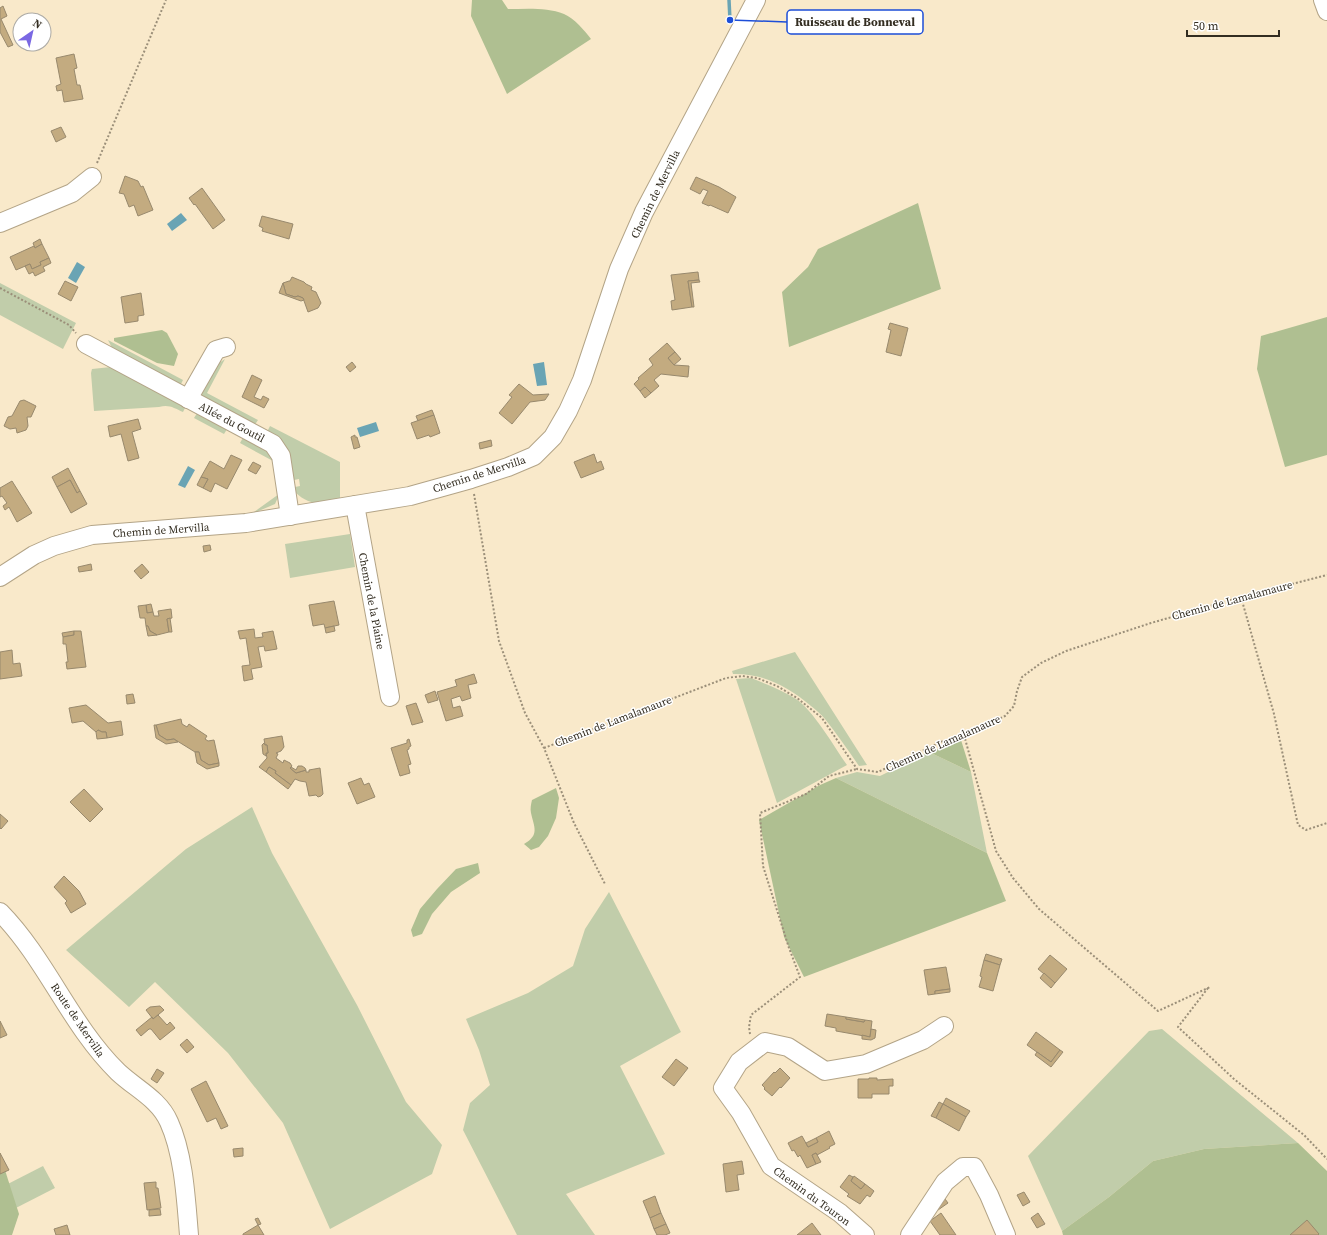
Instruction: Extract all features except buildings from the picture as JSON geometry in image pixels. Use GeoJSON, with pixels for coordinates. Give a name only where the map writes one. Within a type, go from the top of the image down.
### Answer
{"type":"FeatureCollection","features":[{"type":"Feature","properties":{"kind":"street","name":"Chemin de Mervilla"},"geometry":{"type":"LineString","coordinates":[[0,577],[34,555],[54,546],[92,535],[246,523],[410,496],[471,479],[508,467],[534,456],[553,437],[568,411],[582,380],[619,269],[644,212],[756,0]]}},
{"type":"Feature","properties":{"kind":"street"},"geometry":{"type":"LineString","coordinates":[[1323,0],[1327,12]]}},
{"type":"Feature","properties":{"kind":"street"},"geometry":{"type":"LineString","coordinates":[[0,223],[72,193],[92,177]]}},
{"type":"Feature","properties":{"kind":"street","name":"Allée du Goutil"},"geometry":{"type":"LineString","coordinates":[[86,344],[273,444],[281,456],[290,516]]}},
{"type":"Feature","properties":{"kind":"street","name":"Allée du Goutil"},"geometry":{"type":"LineString","coordinates":[[188,399],[216,350],[226,346]]}},
{"type":"Feature","properties":{"kind":"street","name":"Chemin de la Plaine"},"geometry":{"type":"LineString","coordinates":[[354,505],[390,697]]}},
{"type":"Feature","properties":{"kind":"street","name":"Route de Mervilla"},"geometry":{"type":"LineString","coordinates":[[0,912],[34,954],[86,1034],[104,1058],[124,1077],[160,1106],[169,1122],[176,1141],[186,1197],[189,1235]]}},
{"type":"Feature","properties":{"kind":"street"},"geometry":{"type":"LineString","coordinates":[[765,1042],[788,1047],[825,1071],[866,1064],[923,1040],[944,1026]]}},
{"type":"Feature","properties":{"kind":"street","name":"Chemin du Touron"},"geometry":{"type":"LineString","coordinates":[[765,1042],[739,1062],[724,1088],[741,1113],[771,1166],[840,1213],[865,1235]]}},
{"type":"Feature","properties":{"kind":"street"},"geometry":{"type":"LineString","coordinates":[[910,1235],[945,1182],[963,1167],[974,1167],[1006,1235]]}},
{"type":"Feature","properties":{"kind":"path"},"geometry":{"type":"LineString","coordinates":[[92,177],[166,0]]}},
{"type":"Feature","properties":{"kind":"path"},"geometry":{"type":"LineString","coordinates":[[0,288],[69,325],[86,344]]}},
{"type":"Feature","properties":{"kind":"path"},"geometry":{"type":"LineString","coordinates":[[471,479],[499,641],[525,713],[544,748],[574,823],[605,884]]}},
{"type":"Feature","properties":{"kind":"path","name":"Chemin de Lamalamaure"},"geometry":{"type":"LineString","coordinates":[[544,748],[726,678],[742,676],[757,678],[778,686],[797,698],[822,718],[857,769],[878,772],[943,741],[964,735],[1005,716],[1014,706],[1022,677],[1041,663],[1066,651],[1144,625],[1240,597],[1327,575]]}},
{"type":"Feature","properties":{"kind":"path"},"geometry":{"type":"LineString","coordinates":[[1240,597],[1274,714],[1298,825],[1306,830],[1327,823]]}},
{"type":"Feature","properties":{"kind":"path"},"geometry":{"type":"LineString","coordinates":[[964,735],[996,851],[1013,878],[1039,910],[1158,1011],[1210,987],[1178,1027],[1234,1079],[1304,1135],[1327,1159]]}},
{"type":"Feature","properties":{"kind":"path"},"geometry":{"type":"LineString","coordinates":[[765,1042],[750,1034],[749,1027],[751,1015],[800,977],[789,948],[763,866],[760,813],[806,794],[829,776],[857,769]]}},
{"type":"Feature","properties":{"kind":"green space"},"geometry":{"type":"Polygon","coordinates":[[[472,0],[502,0],[508,9],[551,10],[564,14],[572,18],[591,39],[507,94],[471,16],[472,0]]]}},
{"type":"Feature","properties":{"kind":"green space"},"geometry":{"type":"Polygon","coordinates":[[[918,203],[941,289],[789,347],[782,292],[808,267],[818,249],[918,203]]]}},
{"type":"Feature","properties":{"kind":"green space"},"geometry":{"type":"Polygon","coordinates":[[[0,283],[76,323],[63,349],[0,315],[0,283]]]}},
{"type":"Feature","properties":{"kind":"green space"},"geometry":{"type":"Polygon","coordinates":[[[1327,317],[1327,455],[1285,467],[1257,369],[1261,336],[1327,317]]]}},
{"type":"Feature","properties":{"kind":"green space"},"geometry":{"type":"Polygon","coordinates":[[[162,330],[167,333],[178,354],[174,366],[157,363],[114,341],[114,338],[162,330]]]}},
{"type":"Feature","properties":{"kind":"green space"},"geometry":{"type":"Polygon","coordinates":[[[108,340],[183,380],[180,386],[113,350],[108,340]]]}},
{"type":"Feature","properties":{"kind":"green space"},"geometry":{"type":"Polygon","coordinates":[[[225,359],[207,393],[258,420],[254,426],[202,398],[199,389],[209,370],[225,359]]]}},
{"type":"Feature","properties":{"kind":"green space"},"geometry":{"type":"Polygon","coordinates":[[[111,367],[187,404],[183,412],[166,406],[94,411],[92,369],[111,367]]]}},
{"type":"Feature","properties":{"kind":"green space"},"geometry":{"type":"Polygon","coordinates":[[[199,410],[229,426],[224,434],[194,418],[199,410]]]}},
{"type":"Feature","properties":{"kind":"green space"},"geometry":{"type":"Polygon","coordinates":[[[270,426],[340,462],[340,501],[321,503],[311,502],[295,492],[295,487],[300,486],[299,479],[294,480],[290,457],[285,447],[275,437],[267,432],[270,426]]]}},
{"type":"Feature","properties":{"kind":"green space"},"geometry":{"type":"Polygon","coordinates":[[[245,434],[271,448],[277,457],[281,476],[283,494],[279,495],[275,504],[254,513],[279,494],[273,461],[240,443],[245,434]]]}},
{"type":"Feature","properties":{"kind":"green space"},"geometry":{"type":"Polygon","coordinates":[[[350,534],[355,567],[290,578],[285,544],[350,534]]]}},
{"type":"Feature","properties":{"kind":"green space"},"geometry":{"type":"Polygon","coordinates":[[[795,652],[867,765],[859,766],[823,717],[803,699],[775,682],[755,676],[733,674],[732,671],[795,652]]]}},
{"type":"Feature","properties":{"kind":"green space"},"geometry":{"type":"Polygon","coordinates":[[[751,678],[774,687],[803,704],[847,765],[777,803],[736,679],[751,678]]]}},
{"type":"Feature","properties":{"kind":"green space"},"geometry":{"type":"Polygon","coordinates":[[[961,740],[971,772],[929,752],[961,740]]]}},
{"type":"Feature","properties":{"kind":"green space"},"geometry":{"type":"Polygon","coordinates":[[[929,752],[971,772],[987,853],[836,778],[857,772],[880,776],[929,752]]]}},
{"type":"Feature","properties":{"kind":"green space"},"geometry":{"type":"Polygon","coordinates":[[[836,778],[987,853],[1006,901],[804,977],[784,937],[759,820],[820,785],[836,778]]]}},
{"type":"Feature","properties":{"kind":"green space"},"geometry":{"type":"Polygon","coordinates":[[[556,788],[559,798],[556,818],[548,836],[539,847],[531,850],[524,844],[529,841],[535,830],[531,810],[532,800],[556,788]]]}},
{"type":"Feature","properties":{"kind":"green space"},"geometry":{"type":"Polygon","coordinates":[[[252,807],[272,853],[357,1005],[406,1102],[442,1145],[432,1174],[330,1229],[283,1123],[228,1053],[155,982],[129,1007],[66,950],[186,849],[252,807]]]}},
{"type":"Feature","properties":{"kind":"green space"},"geometry":{"type":"Polygon","coordinates":[[[478,863],[480,873],[451,892],[432,914],[422,934],[413,937],[411,930],[420,909],[437,889],[456,869],[478,863]]]}},
{"type":"Feature","properties":{"kind":"green space"},"geometry":{"type":"Polygon","coordinates":[[[609,892],[681,1032],[620,1066],[665,1154],[566,1194],[595,1235],[517,1235],[463,1130],[470,1103],[490,1085],[479,1050],[466,1019],[528,993],[573,966],[585,929],[609,892]]]}},
{"type":"Feature","properties":{"kind":"green space"},"geometry":{"type":"Polygon","coordinates":[[[1162,1029],[1298,1143],[1204,1149],[1153,1161],[1109,1197],[1062,1231],[1028,1156],[1149,1031],[1162,1029]]]}},
{"type":"Feature","properties":{"kind":"green space"},"geometry":{"type":"Polygon","coordinates":[[[1298,1143],[1327,1171],[1327,1235],[1063,1235],[1062,1231],[1109,1197],[1153,1161],[1204,1149],[1298,1143]]]}},
{"type":"Feature","properties":{"kind":"green space"},"geometry":{"type":"Polygon","coordinates":[[[0,1166],[4,1167],[19,1214],[12,1235],[0,1235],[0,1166]]]}},
{"type":"Feature","properties":{"kind":"green space"},"geometry":{"type":"Polygon","coordinates":[[[43,1166],[55,1188],[10,1211],[0,1188],[43,1166]]]}},
{"type":"Feature","properties":{"kind":"water"},"geometry":{"type":"Polygon","coordinates":[[[181,213],[187,220],[172,231],[167,224],[181,213]]]}},
{"type":"Feature","properties":{"kind":"water"},"geometry":{"type":"Polygon","coordinates":[[[77,262],[85,267],[76,283],[68,278],[77,262]]]}},
{"type":"Feature","properties":{"kind":"water"},"geometry":{"type":"Polygon","coordinates":[[[544,362],[547,385],[537,386],[533,364],[544,362]]]}},
{"type":"Feature","properties":{"kind":"water"},"geometry":{"type":"Polygon","coordinates":[[[376,422],[379,431],[360,437],[357,428],[376,422]]]}},
{"type":"Feature","properties":{"kind":"water"},"geometry":{"type":"Polygon","coordinates":[[[188,466],[195,470],[185,488],[178,485],[188,466]]]}},
{"type":"Feature","properties":{"kind":"waterway"},"geometry":{"type":"LineString","coordinates":[[729,0],[730,20]]}},
{"type":"Feature","properties":{"kind":"place","name":"Ruisseau de Bonneval"},"geometry":{"type":"Point","coordinates":[730,20]}}]}
